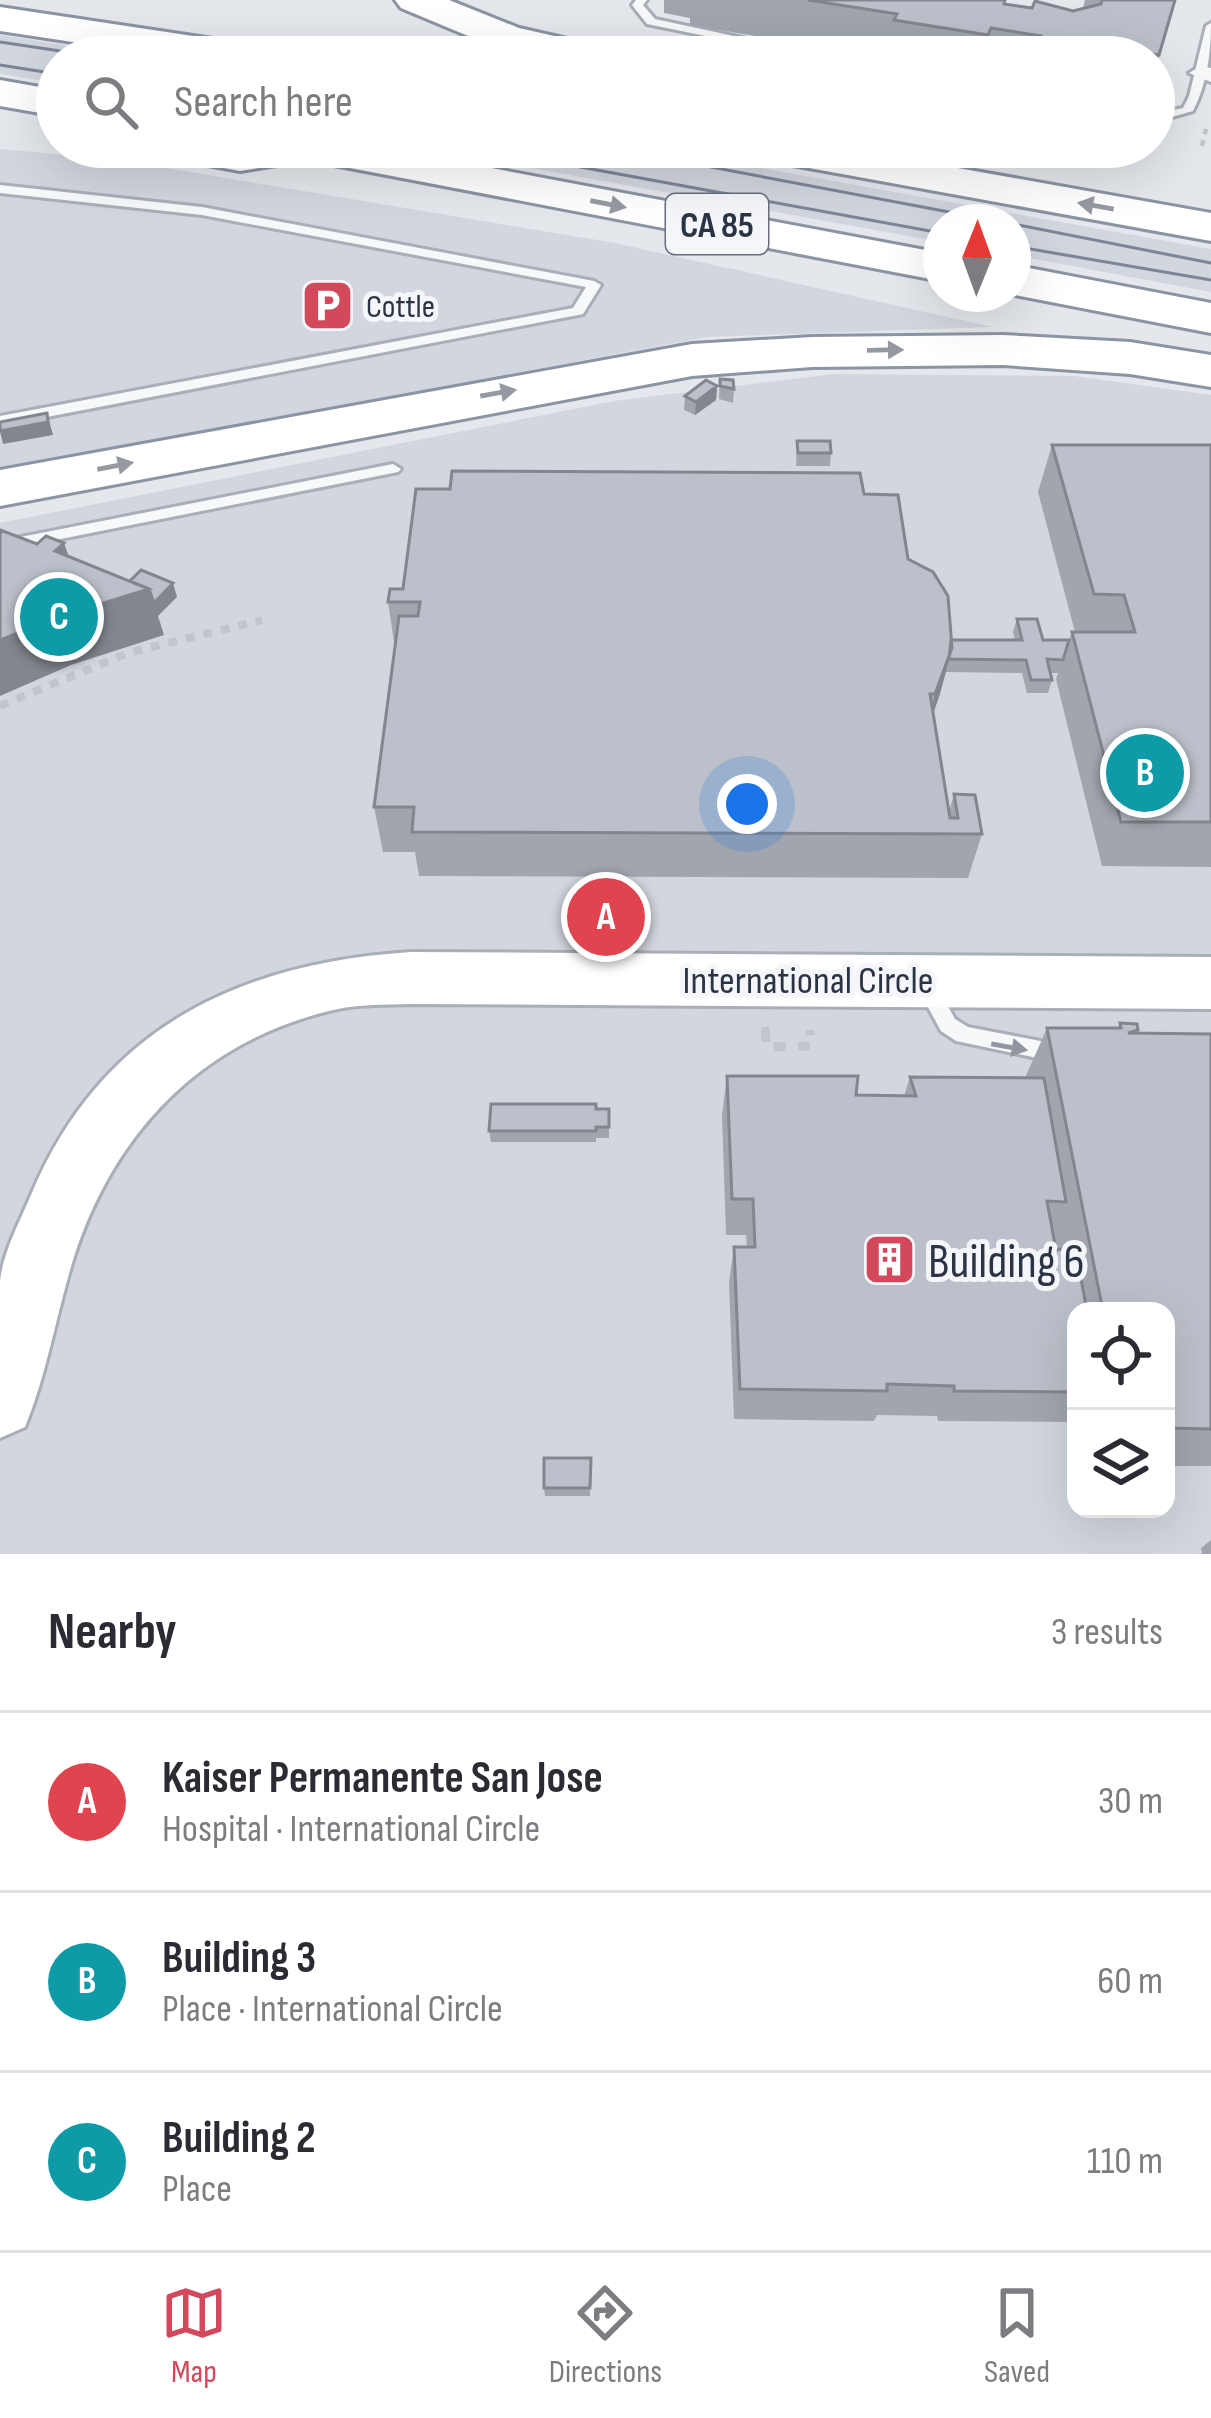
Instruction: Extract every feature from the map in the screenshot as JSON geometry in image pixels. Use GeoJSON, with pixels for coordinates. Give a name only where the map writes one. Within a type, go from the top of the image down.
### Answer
{"type":"FeatureCollection","features":[{"type":"Feature","properties":{"kind":"highway"},"geometry":{"type":"LineString","coordinates":[[415,0],[501,36]]}},
{"type":"Feature","properties":{"kind":"highway"},"geometry":{"type":"LineString","coordinates":[[0,19],[113,36]]}},
{"type":"Feature","properties":{"kind":"highway"},"geometry":{"type":"LineString","coordinates":[[0,93],[36,99]]}},
{"type":"Feature","properties":{"kind":"highway"},"geometry":{"type":"LineString","coordinates":[[0,118],[36,124]]}},
{"type":"Feature","properties":{"kind":"highway","name":"CA 85"},"geometry":{"type":"LineString","coordinates":[[419,168],[923,264]]}},
{"type":"Feature","properties":{"kind":"highway","name":"CA 85"},"geometry":{"type":"LineString","coordinates":[[882,168],[1211,227]]}},
{"type":"Feature","properties":{"kind":"highway"},"geometry":{"type":"LineString","coordinates":[[1101,168],[1211,192]]}},
{"type":"Feature","properties":{"kind":"highway"},"geometry":{"type":"LineString","coordinates":[[1031,283],[1211,318]]}},
{"type":"Feature","properties":{"kind":"highway"},"geometry":{"type":"LineString","coordinates":[[0,488],[692,360],[812,352],[1003,350],[1130,358],[1211,371]]}},
{"type":"Feature","properties":{"kind":"street","name":"International Circle"},"geometry":{"type":"LineString","coordinates":[[0,1402],[37,1257],[96,1128],[132,1084],[196,1037],[268,1002],[332,984],[411,978],[1211,983]]}},
{"type":"Feature","properties":{"kind":"lane"},"geometry":{"type":"LineString","coordinates":[[641,0],[638,5],[651,22],[721,36]]}},
{"type":"Feature","properties":{"kind":"lane"},"geometry":{"type":"LineString","coordinates":[[1175,114],[1187,111],[1206,74],[1211,26]]}},
{"type":"Feature","properties":{"kind":"lane"},"geometry":{"type":"LineString","coordinates":[[0,189],[202,211],[594,285],[578,311],[0,421]]}},
{"type":"Feature","properties":{"kind":"lane"},"geometry":{"type":"LineString","coordinates":[[0,546],[393,469]]}},
{"type":"Feature","properties":{"kind":"lane"},"geometry":{"type":"LineString","coordinates":[[923,980],[948,1025],[963,1035],[986,1043],[1072,1055]]}},
{"type":"Feature","properties":{"kind":"path"},"geometry":{"type":"LineString","coordinates":[[0,706],[54,680],[151,646],[262,620]]}},
{"type":"Feature","properties":{"kind":"path"},"geometry":{"type":"LineString","coordinates":[[764,1026],[767,1047],[811,1046],[810,1025]]}},
{"type":"Feature","properties":{"kind":"shaded area"},"geometry":{"type":"Polygon","coordinates":[[[0,35],[36,41],[36,80],[0,74],[0,35]]]}},
{"type":"Feature","properties":{"kind":"shaded area","name":"Cottle"},"geometry":{"type":"Polygon","coordinates":[[[0,149],[36,152],[36,168],[166,168],[615,243],[993,327],[707,337],[0,469],[0,149]]]}},
{"type":"Feature","properties":{"kind":"shaded area"},"geometry":{"type":"Polygon","coordinates":[[[532,168],[761,168],[961,204],[923,204],[923,239],[532,168]]]}},
{"type":"Feature","properties":{"kind":"shaded area"},"geometry":{"type":"Polygon","coordinates":[[[1031,217],[1211,249],[1211,292],[1031,258],[1031,217]]]}},
{"type":"Feature","properties":{"kind":"shaded area"},"geometry":{"type":"Polygon","coordinates":[[[834,374],[1074,376],[1211,395],[1211,1554],[0,1554],[0,523],[614,401],[834,374]]]}},
{"type":"Feature","properties":{"kind":"building"},"geometry":{"type":"Polygon","coordinates":[[[808,0],[1005,0],[1004,4],[1032,8],[1035,1],[1073,11],[1102,0],[1175,0],[1165,36],[1041,36],[991,28],[988,35],[894,20],[897,14],[808,0]]]}},
{"type":"Feature","properties":{"kind":"building"},"geometry":{"type":"Polygon","coordinates":[[[720,379],[733,380],[734,389],[720,386],[720,379]]]}},
{"type":"Feature","properties":{"kind":"building"},"geometry":{"type":"Polygon","coordinates":[[[706,380],[717,386],[696,402],[685,396],[706,380]]]}},
{"type":"Feature","properties":{"kind":"building"},"geometry":{"type":"Polygon","coordinates":[[[47,413],[48,422],[0,431],[0,422],[47,413]]]}},
{"type":"Feature","properties":{"kind":"building"},"geometry":{"type":"Polygon","coordinates":[[[797,441],[830,441],[831,453],[798,453],[797,441]]]}},
{"type":"Feature","properties":{"kind":"building"},"geometry":{"type":"Polygon","coordinates":[[[1052,445],[1211,445],[1211,822],[1121,822],[1072,632],[1135,632],[1124,595],[1094,594],[1052,445]]]}},
{"type":"Feature","properties":{"kind":"building"},"geometry":{"type":"Polygon","coordinates":[[[452,471],[860,473],[864,494],[898,495],[908,559],[933,572],[948,596],[952,648],[935,694],[930,694],[950,818],[958,818],[954,794],[975,795],[982,834],[412,832],[414,807],[374,807],[399,616],[418,616],[420,602],[388,602],[390,589],[403,589],[416,489],[450,489],[452,471]]]}},
{"type":"Feature","properties":{"kind":"building"},"geometry":{"type":"Polygon","coordinates":[[[0,530],[37,544],[46,536],[64,543],[55,551],[149,589],[0,640],[0,530]]]}},
{"type":"Feature","properties":{"kind":"building"},"geometry":{"type":"Polygon","coordinates":[[[141,570],[173,583],[154,603],[149,589],[130,581],[141,570]]]}},
{"type":"Feature","properties":{"kind":"building"},"geometry":{"type":"Polygon","coordinates":[[[1017,619],[1037,619],[1043,640],[1069,640],[1063,660],[1047,659],[1052,680],[1031,680],[1026,660],[949,659],[951,640],[1022,640],[1017,619]]]}},
{"type":"Feature","properties":{"kind":"building"},"geometry":{"type":"Polygon","coordinates":[[[1120,1023],[1137,1024],[1138,1030],[1128,1033],[1211,1034],[1211,1429],[1175,1428],[1175,1302],[1101,1302],[1047,1028],[1121,1028],[1120,1023]]]}},
{"type":"Feature","properties":{"kind":"building","name":"Building 6"},"geometry":{"type":"Polygon","coordinates":[[[727,1076],[858,1076],[856,1095],[916,1096],[910,1077],[1044,1078],[1066,1202],[1047,1201],[1056,1250],[1075,1247],[1085,1302],[1067,1302],[1067,1392],[954,1391],[954,1386],[887,1384],[887,1391],[740,1389],[734,1247],[755,1247],[753,1199],[732,1199],[727,1076]]]}},
{"type":"Feature","properties":{"kind":"building"},"geometry":{"type":"Polygon","coordinates":[[[491,1104],[596,1104],[596,1109],[609,1109],[609,1127],[489,1131],[491,1104]]]}},
{"type":"Feature","properties":{"kind":"building"},"geometry":{"type":"Polygon","coordinates":[[[544,1458],[591,1458],[590,1488],[544,1488],[544,1458]]]}},
{"type":"Feature","properties":{"kind":"tram line"},"geometry":{"type":"LineString","coordinates":[[0,42],[36,47]]}},
{"type":"Feature","properties":{"kind":"tram line"},"geometry":{"type":"LineString","coordinates":[[0,65],[36,71]]}},
{"type":"Feature","properties":{"kind":"tram line"},"geometry":{"type":"LineString","coordinates":[[586,168],[923,230]]}},
{"type":"Feature","properties":{"kind":"tram line"},"geometry":{"type":"LineString","coordinates":[[716,168],[923,207]]}},
{"type":"Feature","properties":{"kind":"tram line"},"geometry":{"type":"LineString","coordinates":[[1031,228],[1211,263]]}},
{"type":"Feature","properties":{"kind":"tram line"},"geometry":{"type":"LineString","coordinates":[[1031,249],[1211,280]]}},
{"type":"Feature","properties":{"kind":"place","name":"Cottle"},"geometry":{"type":"Point","coordinates":[327,305]}},
{"type":"Feature","properties":{"kind":"place","name":"Building 2"},"geometry":{"type":"Point","coordinates":[59,617]}},
{"type":"Feature","properties":{"kind":"place","name":"Building 3"},"geometry":{"type":"Point","coordinates":[1145,773]}},
{"type":"Feature","properties":{"kind":"place","name":"Kaiser Permanente San Jose"},"geometry":{"type":"Point","coordinates":[606,917]}},
{"type":"Feature","properties":{"kind":"place","name":"Building 6"},"geometry":{"type":"Point","coordinates":[889,1260]}}]}
